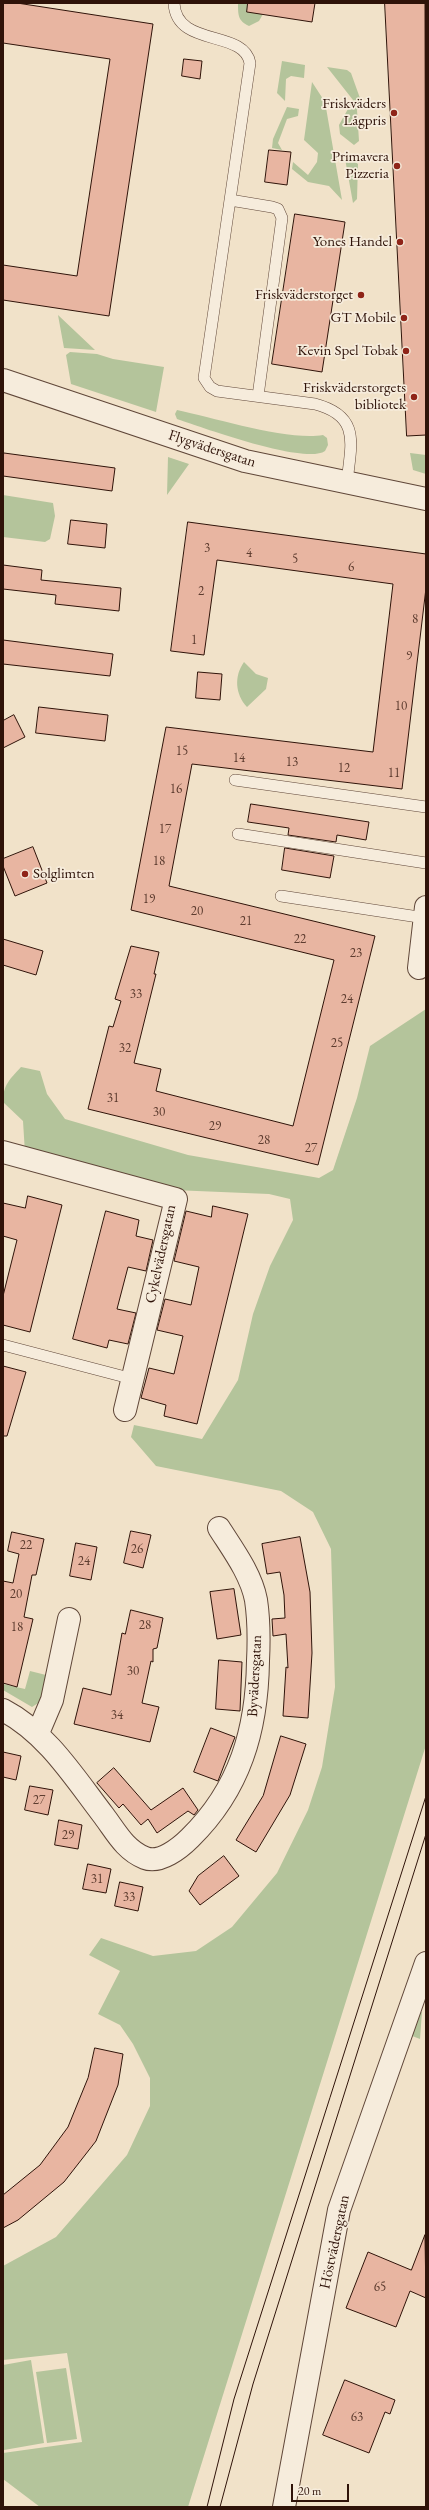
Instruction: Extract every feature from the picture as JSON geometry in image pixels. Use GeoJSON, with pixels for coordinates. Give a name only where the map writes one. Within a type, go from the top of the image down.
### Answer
{"type":"FeatureCollection","features":[{"type":"Feature","properties":{"kind":"street","name":"Flygvädersgatan"},"geometry":{"type":"LineString","coordinates":[[3,380],[245,461],[426,499]]}},
{"type":"Feature","properties":{"kind":"street"},"geometry":{"type":"LineString","coordinates":[[419,968],[425,913]]}},
{"type":"Feature","properties":{"kind":"street","name":"Cykelvädersgatan"},"geometry":{"type":"LineString","coordinates":[[3,1152],[176,1199],[125,1410]]}},
{"type":"Feature","properties":{"kind":"street","name":"Byvädersgatan"},"geometry":{"type":"LineString","coordinates":[[3,1710],[38,1733],[112,1826],[124,1844],[146,1859],[164,1857],[181,1848],[213,1813],[232,1785],[253,1725],[258,1683],[256,1600],[240,1561],[219,1528]]}},
{"type":"Feature","properties":{"kind":"street"},"geometry":{"type":"LineString","coordinates":[[38,1733],[52,1700],[69,1620]]}},
{"type":"Feature","properties":{"kind":"street","name":"Höstvädersgatan"},"geometry":{"type":"LineString","coordinates":[[284,2507],[339,2210],[426,1964]]}},
{"type":"Feature","properties":{"kind":"lane"},"geometry":{"type":"LineString","coordinates":[[174,3],[175,10],[180,20],[194,33],[241,47],[249,57],[250,68],[204,378],[210,387],[217,391],[315,404],[331,408],[342,416],[352,437],[346,482]]}},
{"type":"Feature","properties":{"kind":"lane"},"geometry":{"type":"LineString","coordinates":[[230,200],[278,209],[282,218],[258,396]]}},
{"type":"Feature","properties":{"kind":"lane"},"geometry":{"type":"LineString","coordinates":[[235,780],[426,807]]}},
{"type":"Feature","properties":{"kind":"lane"},"geometry":{"type":"LineString","coordinates":[[238,834],[426,863]]}},
{"type":"Feature","properties":{"kind":"lane"},"geometry":{"type":"LineString","coordinates":[[281,896],[425,913]]}},
{"type":"Feature","properties":{"kind":"lane"},"geometry":{"type":"LineString","coordinates":[[3,1345],[133,1379]]}},
{"type":"Feature","properties":{"kind":"green space"},"geometry":{"type":"Polygon","coordinates":[[[238,3],[263,3],[263,14],[259,21],[249,26],[245,24],[241,20],[239,14],[238,3]]]}},
{"type":"Feature","properties":{"kind":"green space"},"geometry":{"type":"Polygon","coordinates":[[[282,61],[305,65],[304,78],[291,76],[286,79],[285,101],[277,93],[282,61]]]}},
{"type":"Feature","properties":{"kind":"green space"},"geometry":{"type":"Polygon","coordinates":[[[327,67],[347,70],[351,73],[361,101],[357,110],[359,141],[354,145],[340,134],[339,125],[353,100],[327,67]]]}},
{"type":"Feature","properties":{"kind":"green space"},"geometry":{"type":"Polygon","coordinates":[[[312,82],[325,102],[342,200],[329,186],[308,182],[292,169],[293,162],[308,175],[317,162],[318,153],[304,140],[312,82]]]}},
{"type":"Feature","properties":{"kind":"green space"},"geometry":{"type":"Polygon","coordinates":[[[287,107],[299,109],[298,116],[287,119],[278,143],[282,150],[272,148],[273,139],[287,107]]]}},
{"type":"Feature","properties":{"kind":"green space"},"geometry":{"type":"Polygon","coordinates":[[[344,153],[358,164],[357,199],[353,203],[344,153]]]}},
{"type":"Feature","properties":{"kind":"green space"},"geometry":{"type":"Polygon","coordinates":[[[58,315],[95,350],[64,348],[58,315]]]}},
{"type":"Feature","properties":{"kind":"green space"},"geometry":{"type":"Polygon","coordinates":[[[70,352],[97,354],[113,359],[164,367],[156,412],[71,384],[66,355],[70,352]]]}},
{"type":"Feature","properties":{"kind":"green space"},"geometry":{"type":"Polygon","coordinates":[[[177,410],[271,432],[308,436],[323,435],[327,438],[328,445],[325,451],[314,454],[297,453],[276,449],[252,443],[177,419],[175,414],[177,410]]]}},
{"type":"Feature","properties":{"kind":"green space"},"geometry":{"type":"Polygon","coordinates":[[[410,453],[426,455],[426,474],[413,470],[410,453]]]}},
{"type":"Feature","properties":{"kind":"green space"},"geometry":{"type":"Polygon","coordinates":[[[168,457],[189,464],[167,495],[168,457]]]}},
{"type":"Feature","properties":{"kind":"green space"},"geometry":{"type":"Polygon","coordinates":[[[3,495],[53,503],[55,516],[50,539],[45,542],[3,537],[3,495]]]}},
{"type":"Feature","properties":{"kind":"green space"},"geometry":{"type":"Polygon","coordinates":[[[244,662],[256,674],[268,678],[266,689],[247,707],[240,696],[237,685],[237,679],[244,662]]]}},
{"type":"Feature","properties":{"kind":"green space"},"geometry":{"type":"Polygon","coordinates":[[[426,1009],[426,1745],[188,2507],[40,2507],[3,2479],[3,2453],[82,2442],[67,2353],[3,2360],[3,2266],[56,2237],[127,2155],[150,2106],[150,2078],[133,2044],[120,2025],[98,2014],[120,1971],[89,1955],[101,1938],[153,1956],[196,1951],[232,1927],[277,1873],[308,1810],[322,1767],[335,1687],[331,1549],[313,1512],[281,1491],[156,1466],[131,1437],[134,1425],[202,1439],[238,1380],[253,1314],[270,1266],[293,1220],[290,1199],[269,1194],[173,1190],[25,1153],[23,1121],[3,1102],[4,1091],[10,1079],[21,1067],[40,1071],[47,1094],[65,1119],[188,1155],[319,1178],[333,1170],[357,1098],[370,1046],[426,1009]]]}},
{"type":"Feature","properties":{"kind":"green space"},"geometry":{"type":"Polygon","coordinates":[[[30,1671],[46,1675],[40,1702],[32,1707],[3,1690],[3,1684],[25,1689],[30,1671]]]}},
{"type":"Feature","properties":{"kind":"green space"},"geometry":{"type":"Polygon","coordinates":[[[415,2010],[422,2012],[420,2039],[407,2034],[415,2010]]]}},
{"type":"Feature","properties":{"kind":"green space"},"geometry":{"type":"Polygon","coordinates":[[[31,2360],[44,2443],[4,2450],[3,2365],[31,2360]]]}},
{"type":"Feature","properties":{"kind":"green space"},"geometry":{"type":"Polygon","coordinates":[[[66,2368],[77,2439],[47,2443],[36,2372],[66,2368]]]}},
{"type":"Feature","properties":{"kind":"building"},"geometry":{"type":"Polygon","coordinates":[[[3,3],[17,3],[153,24],[109,316],[3,300],[3,265],[77,276],[110,59],[3,43],[3,3]]]}},
{"type":"Feature","properties":{"kind":"building"},"geometry":{"type":"Polygon","coordinates":[[[248,3],[315,3],[312,22],[247,12],[248,3]]]}},
{"type":"Feature","properties":{"kind":"building"},"geometry":{"type":"Polygon","coordinates":[[[385,3],[425,3],[426,435],[407,436],[385,3]]]}},
{"type":"Feature","properties":{"kind":"building"},"geometry":{"type":"Polygon","coordinates":[[[184,59],[202,61],[200,79],[182,76],[184,59]]]}},
{"type":"Feature","properties":{"kind":"building"},"geometry":{"type":"Polygon","coordinates":[[[269,150],[291,152],[287,185],[265,182],[269,150]]]}},
{"type":"Feature","properties":{"kind":"building"},"geometry":{"type":"Polygon","coordinates":[[[295,214],[345,222],[322,372],[272,364],[295,214]]]}},
{"type":"Feature","properties":{"kind":"building"},"geometry":{"type":"Polygon","coordinates":[[[4,453],[115,468],[112,491],[3,476],[4,453]]]}},
{"type":"Feature","properties":{"kind":"building"},"geometry":{"type":"Polygon","coordinates":[[[71,520],[107,524],[105,548],[68,544],[71,520]]]}},
{"type":"Feature","properties":{"kind":"building"},"geometry":{"type":"Polygon","coordinates":[[[188,522],[426,554],[426,588],[402,789],[192,764],[169,886],[375,936],[318,1165],[88,1109],[109,1026],[113,1027],[121,1001],[115,999],[131,946],[159,952],[154,974],[156,974],[134,1063],[161,1069],[156,1091],[293,1126],[334,960],[131,910],[166,727],[373,752],[393,584],[217,560],[204,655],[171,651],[188,522]]]}},
{"type":"Feature","properties":{"kind":"building"},"geometry":{"type":"Polygon","coordinates":[[[3,565],[42,570],[41,580],[121,588],[119,611],[55,604],[56,595],[3,589],[3,565]]]}},
{"type":"Feature","properties":{"kind":"building"},"geometry":{"type":"Polygon","coordinates":[[[3,640],[113,654],[110,676],[3,664],[3,640]]]}},
{"type":"Feature","properties":{"kind":"building"},"geometry":{"type":"Polygon","coordinates":[[[198,672],[222,674],[220,700],[196,698],[198,672]]]}},
{"type":"Feature","properties":{"kind":"building"},"geometry":{"type":"Polygon","coordinates":[[[39,707],[108,715],[105,741],[36,733],[39,707]]]}},
{"type":"Feature","properties":{"kind":"building"},"geometry":{"type":"Polygon","coordinates":[[[14,715],[25,737],[3,748],[3,721],[14,715]]]}},
{"type":"Feature","properties":{"kind":"building"},"geometry":{"type":"Polygon","coordinates":[[[251,804],[369,822],[366,840],[337,835],[336,842],[288,835],[289,828],[248,822],[251,804]]]}},
{"type":"Feature","properties":{"kind":"building","name":"Solglimten"},"geometry":{"type":"Polygon","coordinates":[[[33,847],[47,883],[15,896],[3,866],[3,859],[33,847]]]}},
{"type":"Feature","properties":{"kind":"building"},"geometry":{"type":"Polygon","coordinates":[[[285,848],[334,856],[330,878],[282,870],[285,848]]]}},
{"type":"Feature","properties":{"kind":"building"},"geometry":{"type":"Polygon","coordinates":[[[3,939],[43,951],[36,975],[3,965],[3,939]]]}},
{"type":"Feature","properties":{"kind":"building"},"geometry":{"type":"Polygon","coordinates":[[[28,1196],[62,1205],[30,1332],[3,1325],[3,1296],[17,1240],[3,1236],[3,1203],[25,1208],[28,1196]]]}},
{"type":"Feature","properties":{"kind":"building"},"geometry":{"type":"Polygon","coordinates":[[[213,1206],[248,1214],[197,1424],[164,1416],[166,1405],[141,1398],[149,1368],[174,1374],[183,1336],[157,1330],[165,1299],[191,1305],[199,1267],[174,1261],[186,1211],[211,1217],[213,1206]]]}},
{"type":"Feature","properties":{"kind":"building"},"geometry":{"type":"Polygon","coordinates":[[[106,1211],[139,1220],[136,1236],[153,1240],[146,1271],[128,1267],[117,1309],[136,1313],[128,1344],[109,1340],[107,1348],[73,1339],[106,1211]]]}},
{"type":"Feature","properties":{"kind":"building"},"geometry":{"type":"Polygon","coordinates":[[[3,1366],[26,1372],[7,1436],[3,1436],[3,1366]]]}},
{"type":"Feature","properties":{"kind":"building"},"geometry":{"type":"Polygon","coordinates":[[[131,1531],[151,1535],[143,1568],[124,1563],[131,1531]]]}},
{"type":"Feature","properties":{"kind":"building"},"geometry":{"type":"Polygon","coordinates":[[[12,1532],[44,1539],[36,1575],[32,1575],[24,1617],[33,1619],[17,1687],[3,1683],[3,1581],[13,1583],[19,1554],[8,1551],[12,1532]]]}},
{"type":"Feature","properties":{"kind":"building"},"geometry":{"type":"Polygon","coordinates":[[[300,1537],[310,1592],[312,1653],[308,1718],[283,1716],[286,1667],[288,1668],[286,1634],[273,1636],[272,1619],[285,1618],[284,1595],[280,1572],[267,1574],[262,1544],[300,1537]]]}},
{"type":"Feature","properties":{"kind":"building"},"geometry":{"type":"Polygon","coordinates":[[[76,1543],[97,1547],[91,1580],[70,1576],[76,1543]]]}},
{"type":"Feature","properties":{"kind":"building"},"geometry":{"type":"Polygon","coordinates":[[[234,1589],[241,1635],[217,1639],[210,1592],[234,1589]]]}},
{"type":"Feature","properties":{"kind":"building"},"geometry":{"type":"Polygon","coordinates":[[[131,1610],[163,1618],[157,1648],[153,1649],[153,1662],[151,1661],[142,1703],[159,1707],[150,1742],[74,1724],[83,1688],[111,1695],[122,1633],[125,1634],[131,1610]]]}},
{"type":"Feature","properties":{"kind":"building"},"geometry":{"type":"Polygon","coordinates":[[[219,1660],[242,1662],[240,1711],[216,1709],[219,1660]]]}},
{"type":"Feature","properties":{"kind":"building"},"geometry":{"type":"Polygon","coordinates":[[[211,1728],[235,1737],[218,1781],[194,1772],[211,1728]]]}},
{"type":"Feature","properties":{"kind":"building"},"geometry":{"type":"Polygon","coordinates":[[[281,1736],[306,1744],[290,1795],[256,1852],[236,1840],[263,1796],[281,1736]]]}},
{"type":"Feature","properties":{"kind":"building"},"geometry":{"type":"Polygon","coordinates":[[[3,1752],[21,1756],[16,1780],[3,1777],[3,1752]]]}},
{"type":"Feature","properties":{"kind":"building"},"geometry":{"type":"Polygon","coordinates":[[[114,1768],[151,1810],[183,1788],[198,1810],[194,1815],[188,1811],[157,1833],[148,1819],[141,1825],[123,1804],[119,1808],[97,1783],[114,1768]]]}},
{"type":"Feature","properties":{"kind":"building"},"geometry":{"type":"Polygon","coordinates":[[[30,1786],[53,1790],[48,1815],[25,1810],[30,1786]]]}},
{"type":"Feature","properties":{"kind":"building"},"geometry":{"type":"Polygon","coordinates":[[[59,1820],[82,1825],[78,1849],[55,1845],[59,1820]]]}},
{"type":"Feature","properties":{"kind":"building"},"geometry":{"type":"Polygon","coordinates":[[[224,1856],[239,1876],[200,1905],[189,1891],[198,1876],[224,1856]]]}},
{"type":"Feature","properties":{"kind":"building"},"geometry":{"type":"Polygon","coordinates":[[[88,1864],[111,1869],[106,1893],[83,1889],[88,1864]]]}},
{"type":"Feature","properties":{"kind":"building"},"geometry":{"type":"Polygon","coordinates":[[[120,1882],[143,1887],[138,1911],[115,1906],[120,1882]]]}},
{"type":"Feature","properties":{"kind":"building"},"geometry":{"type":"Polygon","coordinates":[[[95,2048],[123,2054],[118,2085],[96,2141],[64,2182],[18,2220],[3,2228],[3,2195],[40,2165],[68,2127],[88,2078],[95,2048]]]}},
{"type":"Feature","properties":{"kind":"building"},"geometry":{"type":"Polygon","coordinates":[[[425,2235],[426,2298],[410,2291],[396,2327],[346,2308],[368,2252],[411,2270],[425,2235]]]}},
{"type":"Feature","properties":{"kind":"building"},"geometry":{"type":"Polygon","coordinates":[[[345,2380],[395,2400],[390,2414],[385,2412],[369,2453],[323,2435],[345,2380]]]}},
{"type":"Feature","properties":{"kind":"tram line"},"geometry":{"type":"LineString","coordinates":[[207,2507],[234,2399],[426,1796]]}},
{"type":"Feature","properties":{"kind":"tram line"},"geometry":{"type":"LineString","coordinates":[[220,2507],[253,2384],[426,1834]]}},
{"type":"Feature","properties":{"kind":"place","name":"Friskväders Lågpris"},"geometry":{"type":"Point","coordinates":[394,113]}},
{"type":"Feature","properties":{"kind":"place","name":"Primavera Pizzeria"},"geometry":{"type":"Point","coordinates":[397,166]}},
{"type":"Feature","properties":{"kind":"place","name":"Yones Handel"},"geometry":{"type":"Point","coordinates":[400,242]}},
{"type":"Feature","properties":{"kind":"place","name":"Friskväderstorget"},"geometry":{"type":"Point","coordinates":[361,295]}},
{"type":"Feature","properties":{"kind":"place","name":"GT Mobile"},"geometry":{"type":"Point","coordinates":[404,318]}},
{"type":"Feature","properties":{"kind":"place","name":"Kevin Spel Tobak"},"geometry":{"type":"Point","coordinates":[406,351]}},
{"type":"Feature","properties":{"kind":"place","name":"Friskväderstorgets bibliotek"},"geometry":{"type":"Point","coordinates":[414,397]}},
{"type":"Feature","properties":{"kind":"place","name":"Solglimten"},"geometry":{"type":"Point","coordinates":[25,874]}}]}
